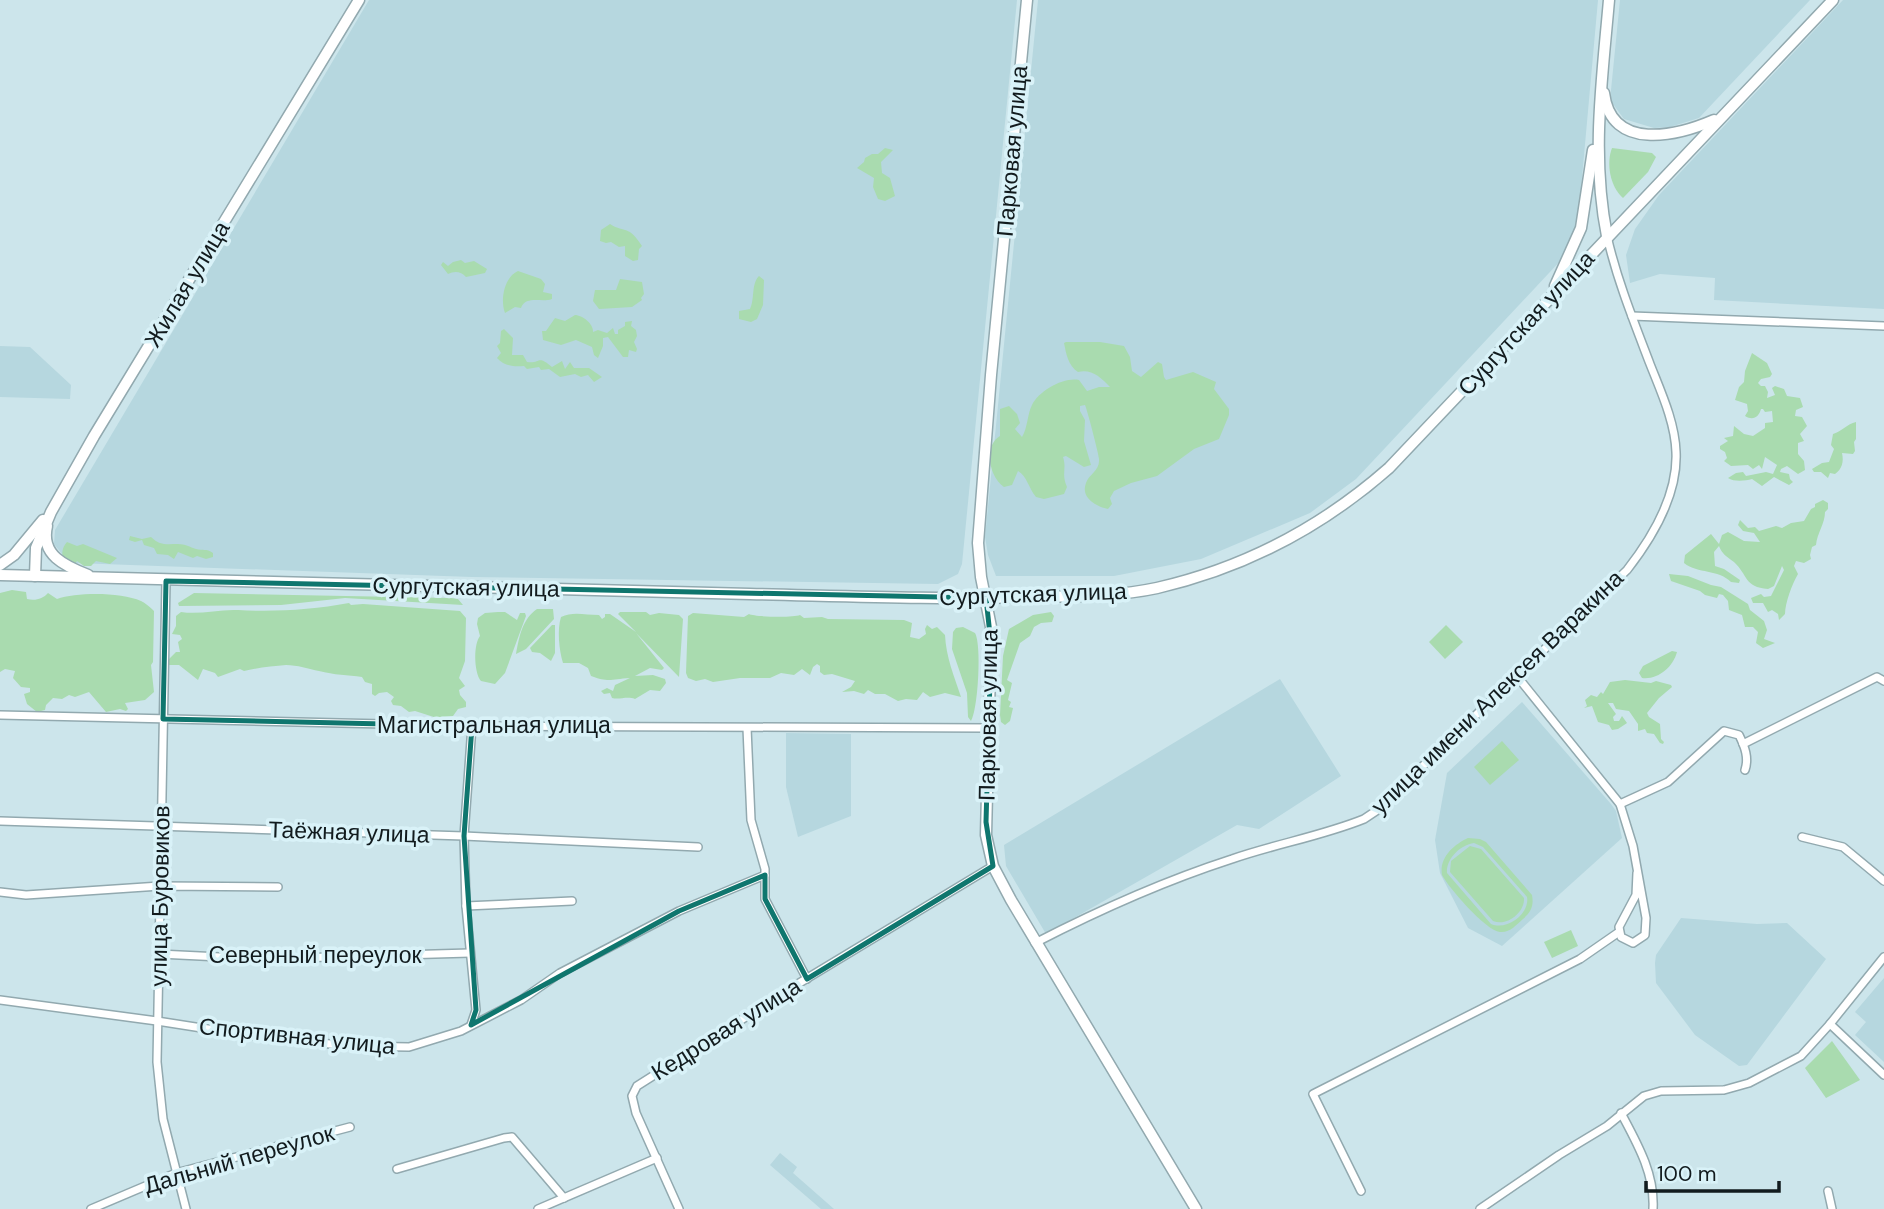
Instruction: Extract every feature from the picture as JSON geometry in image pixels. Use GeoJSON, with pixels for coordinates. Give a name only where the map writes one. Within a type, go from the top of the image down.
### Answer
{"type":"FeatureCollection","features":[{"type":"Feature","properties":{"kind":"main road","name":"Жилая улица"},"geometry":{"type":"LineString","coordinates":[[35,576],[39,536],[51,512],[98,429],[359,0]]}},
{"type":"Feature","properties":{"kind":"main road","name":"Парковая улица"},"geometry":{"type":"LineString","coordinates":[[1027,0],[979,526],[979,562],[991,627],[986,832],[993,866],[1035,943],[1196,1209]]}},
{"type":"Feature","properties":{"kind":"main road"},"geometry":{"type":"LineString","coordinates":[[1550,296],[1581,228],[1599,105],[1609,0]]}},
{"type":"Feature","properties":{"kind":"main road","name":"Сургутская улица"},"geometry":{"type":"LineString","coordinates":[[0,575],[986,598],[1107,594],[1153,589],[1202,575],[1244,560],[1312,527],[1345,505],[1389,468],[1833,0]]}},
{"type":"Feature","properties":{"kind":"main road"},"geometry":{"type":"LineString","coordinates":[[1602,77],[1610,115],[1618,123],[1637,132],[1669,135],[1681,133],[1721,117]]}},
{"type":"Feature","properties":{"kind":"main road"},"geometry":{"type":"LineString","coordinates":[[1599,105],[1598,182],[1607,236]]}},
{"type":"Feature","properties":{"kind":"main road"},"geometry":{"type":"LineString","coordinates":[[0,565],[14,555],[51,512]]}},
{"type":"Feature","properties":{"kind":"main road"},"geometry":{"type":"LineString","coordinates":[[51,512],[45,535],[50,553],[66,566],[97,578]]}},
{"type":"Feature","properties":{"kind":"street","name":"улица имени Алексея Варакина"},"geometry":{"type":"LineString","coordinates":[[1035,943],[1086,916],[1171,880],[1230,859],[1364,819],[1376,811],[1627,570],[1646,542],[1671,487],[1676,465],[1675,440],[1607,236]]}},
{"type":"Feature","properties":{"kind":"street"},"geometry":{"type":"LineString","coordinates":[[1632,316],[1884,326]]}},
{"type":"Feature","properties":{"kind":"street","name":"улица Буровиков"},"geometry":{"type":"LineString","coordinates":[[166,580],[157,1021],[160,1098],[186,1209]]}},
{"type":"Feature","properties":{"kind":"street"},"geometry":{"type":"LineString","coordinates":[[1516,675],[1620,804],[1628,825],[1646,918],[1646,931],[1642,939],[1633,943],[1624,941],[1619,932],[1620,921],[1636,895],[1637,873]]}},
{"type":"Feature","properties":{"kind":"street"},"geometry":{"type":"LineString","coordinates":[[1743,744],[1877,677],[1884,681]]}},
{"type":"Feature","properties":{"kind":"street","name":"Магистральная улица"},"geometry":{"type":"LineString","coordinates":[[0,715],[472,726],[989,729]]}},
{"type":"Feature","properties":{"kind":"street"},"geometry":{"type":"LineString","coordinates":[[471,1025],[476,1010],[466,906],[464,836],[472,726]]}},
{"type":"Feature","properties":{"kind":"street"},"geometry":{"type":"LineString","coordinates":[[747,728],[751,820],[765,876],[765,899],[807,979]]}},
{"type":"Feature","properties":{"kind":"street"},"geometry":{"type":"LineString","coordinates":[[1620,804],[1668,782],[1724,731],[1738,735],[1743,744],[1747,757],[1745,770]]}},
{"type":"Feature","properties":{"kind":"street","name":"Таёжная улица"},"geometry":{"type":"LineString","coordinates":[[0,821],[464,836],[698,847]]}},
{"type":"Feature","properties":{"kind":"street"},"geometry":{"type":"LineString","coordinates":[[1802,837],[1843,847],[1884,881]]}},
{"type":"Feature","properties":{"kind":"street","name":"Кедровая улица"},"geometry":{"type":"LineString","coordinates":[[679,1209],[633,1105],[632,1096],[637,1086],[993,866]]}},
{"type":"Feature","properties":{"kind":"street","name":"Спортивная улица"},"geometry":{"type":"LineString","coordinates":[[0,1000],[254,1036],[349,1046],[409,1047],[439,1040],[471,1025],[521,1000],[561,974],[679,911],[765,876]]}},
{"type":"Feature","properties":{"kind":"street"},"geometry":{"type":"LineString","coordinates":[[0,892],[26,895],[160,886],[278,887]]}},
{"type":"Feature","properties":{"kind":"street"},"geometry":{"type":"LineString","coordinates":[[466,906],[572,901]]}},
{"type":"Feature","properties":{"kind":"street"},"geometry":{"type":"LineString","coordinates":[[1361,1191],[1313,1094],[1580,959],[1619,932]]}},
{"type":"Feature","properties":{"kind":"street","name":"Северный переулок"},"geometry":{"type":"LineString","coordinates":[[159,954],[260,959],[470,953]]}},
{"type":"Feature","properties":{"kind":"street"},"geometry":{"type":"LineString","coordinates":[[1480,1209],[1559,1155],[1600,1131],[1644,1097],[1661,1091],[1724,1090],[1756,1080],[1801,1056],[1884,957]]}},
{"type":"Feature","properties":{"kind":"street"},"geometry":{"type":"LineString","coordinates":[[1830,1024],[1884,1074]]}},
{"type":"Feature","properties":{"kind":"street"},"geometry":{"type":"LineString","coordinates":[[1621,1113],[1643,1157],[1652,1186],[1653,1209]]}},
{"type":"Feature","properties":{"kind":"street","name":"Дальний переулок"},"geometry":{"type":"LineString","coordinates":[[91,1209],[176,1173],[349,1127]]}},
{"type":"Feature","properties":{"kind":"street"},"geometry":{"type":"LineString","coordinates":[[397,1169],[512,1137],[564,1198]]}},
{"type":"Feature","properties":{"kind":"street"},"geometry":{"type":"LineString","coordinates":[[538,1209],[657,1158]]}},
{"type":"Feature","properties":{"kind":"street"},"geometry":{"type":"LineString","coordinates":[[1828,1191],[1832,1209]]}},
{"type":"Feature","properties":{"kind":"highlighted area"},"geometry":{"type":"Polygon","coordinates":[[[166,581],[986,598],[991,644],[986,822],[993,866],[807,979],[765,899],[765,875],[679,911],[471,1025],[476,1010],[464,836],[472,726],[163,719],[166,581]]]}},
{"type":"Feature","properties":{"kind":"shaded area"},"geometry":{"type":"Polygon","coordinates":[[[369,0],[1017,0],[962,564],[958,574],[938,584],[472,577],[75,563],[62,554],[54,544],[55,530],[369,0]]]}},
{"type":"Feature","properties":{"kind":"shaded area"},"geometry":{"type":"Polygon","coordinates":[[[1038,0],[1598,0],[1578,222],[1563,258],[1356,479],[1310,513],[1201,559],[1114,576],[996,576],[985,537],[1038,0]]]}},
{"type":"Feature","properties":{"kind":"shaded area"},"geometry":{"type":"Polygon","coordinates":[[[1620,0],[1810,0],[1699,118],[1670,127],[1654,128],[1624,119],[1610,100],[1620,0]]]}},
{"type":"Feature","properties":{"kind":"shaded area"},"geometry":{"type":"Polygon","coordinates":[[[1843,0],[1884,0],[1884,309],[1714,300],[1715,278],[1660,274],[1630,283],[1626,255],[1635,229],[1659,195],[1843,0]]]}},
{"type":"Feature","properties":{"kind":"shaded area"},"geometry":{"type":"Polygon","coordinates":[[[0,346],[30,347],[71,385],[70,399],[0,397],[0,346]]]}},
{"type":"Feature","properties":{"kind":"shaded area"},"geometry":{"type":"Polygon","coordinates":[[[1280,679],[1341,776],[1259,829],[1237,825],[1046,934],[1006,866],[1004,845],[1280,679]]]}},
{"type":"Feature","properties":{"kind":"shaded area"},"geometry":{"type":"Polygon","coordinates":[[[1522,702],[1611,804],[1616,811],[1622,838],[1502,946],[1468,928],[1440,873],[1435,840],[1447,773],[1522,702]]]}},
{"type":"Feature","properties":{"kind":"shaded area"},"geometry":{"type":"Polygon","coordinates":[[[786,733],[851,734],[851,816],[798,837],[786,787],[786,733]]]}},
{"type":"Feature","properties":{"kind":"shaded area"},"geometry":{"type":"Polygon","coordinates":[[[1681,918],[1757,924],[1787,923],[1826,959],[1747,1065],[1739,1066],[1695,1035],[1656,983],[1656,955],[1681,918]]]}},
{"type":"Feature","properties":{"kind":"shaded area"},"geometry":{"type":"Polygon","coordinates":[[[1884,978],[1884,1062],[1855,1035],[1866,1022],[1855,1012],[1884,978]]]}},
{"type":"Feature","properties":{"kind":"shaded area"},"geometry":{"type":"Polygon","coordinates":[[[780,1153],[797,1167],[793,1173],[834,1209],[821,1209],[770,1165],[780,1153]]]}},
{"type":"Feature","properties":{"kind":"green space"},"geometry":{"type":"Polygon","coordinates":[[[885,148],[893,150],[881,162],[882,173],[890,178],[895,196],[885,201],[878,199],[873,187],[874,178],[857,168],[865,158],[878,154],[885,148]]]}},
{"type":"Feature","properties":{"kind":"green space"},"geometry":{"type":"Polygon","coordinates":[[[1612,148],[1652,153],[1656,157],[1648,172],[1623,198],[1615,188],[1610,174],[1612,148]]]}},
{"type":"Feature","properties":{"kind":"green space"},"geometry":{"type":"Polygon","coordinates":[[[610,224],[630,232],[637,239],[642,246],[638,260],[633,261],[625,256],[625,246],[619,247],[611,242],[600,241],[601,230],[610,224]]]}},
{"type":"Feature","properties":{"kind":"green space"},"geometry":{"type":"Polygon","coordinates":[[[461,260],[465,263],[474,261],[487,269],[485,273],[466,277],[457,272],[448,274],[441,265],[443,262],[448,266],[461,260]]]}},
{"type":"Feature","properties":{"kind":"green space"},"geometry":{"type":"Polygon","coordinates":[[[518,271],[541,279],[545,284],[543,292],[552,294],[552,299],[530,300],[521,308],[515,307],[505,313],[504,289],[509,278],[518,271]]]}},
{"type":"Feature","properties":{"kind":"green space"},"geometry":{"type":"Polygon","coordinates":[[[759,276],[764,280],[763,305],[757,319],[751,322],[739,319],[739,311],[750,309],[759,276]]]}},
{"type":"Feature","properties":{"kind":"green space"},"geometry":{"type":"Polygon","coordinates":[[[620,279],[642,282],[642,300],[632,307],[599,309],[593,301],[595,290],[616,290],[620,279]]]}},
{"type":"Feature","properties":{"kind":"green space"},"geometry":{"type":"Polygon","coordinates":[[[575,315],[587,321],[593,332],[598,330],[607,333],[613,328],[615,334],[618,334],[625,322],[632,321],[631,326],[636,330],[637,336],[634,342],[636,352],[629,350],[628,357],[623,357],[608,337],[603,338],[598,358],[592,347],[576,340],[561,345],[543,340],[542,331],[546,331],[555,318],[565,321],[575,315]]]}},
{"type":"Feature","properties":{"kind":"green space"},"geometry":{"type":"Polygon","coordinates":[[[504,329],[513,338],[512,355],[523,355],[527,362],[541,360],[552,367],[562,361],[565,369],[570,362],[574,368],[589,368],[602,377],[594,382],[588,375],[560,377],[549,369],[527,369],[524,366],[503,363],[497,358],[501,353],[497,346],[504,329]]]}},
{"type":"Feature","properties":{"kind":"green space"},"geometry":{"type":"Polygon","coordinates":[[[1066,342],[1100,342],[1124,346],[1130,357],[1132,371],[1141,377],[1158,362],[1162,364],[1166,380],[1193,372],[1216,382],[1214,389],[1229,409],[1219,439],[1194,449],[1157,476],[1114,491],[1110,498],[1112,504],[1108,509],[1095,504],[1085,493],[1087,480],[1098,467],[1099,459],[1085,405],[1080,406],[1085,420],[1084,441],[1091,465],[1084,467],[1066,456],[1063,457],[1067,487],[1064,494],[1044,499],[1036,497],[1018,471],[1012,485],[1004,487],[995,476],[990,462],[991,447],[1000,436],[1000,409],[1009,406],[1017,414],[1020,423],[1015,429],[1022,437],[1032,405],[1052,386],[1079,380],[1087,391],[1110,387],[1096,375],[1075,369],[1067,355],[1066,342]]]}},
{"type":"Feature","properties":{"kind":"green space"},"geometry":{"type":"Polygon","coordinates":[[[1752,353],[1767,363],[1772,374],[1758,383],[1765,386],[1767,398],[1775,395],[1772,388],[1775,386],[1784,389],[1787,396],[1800,398],[1803,407],[1796,410],[1795,416],[1802,417],[1807,426],[1800,434],[1804,441],[1798,443],[1798,454],[1804,461],[1805,470],[1798,474],[1787,466],[1781,469],[1780,472],[1789,474],[1793,482],[1789,485],[1774,477],[1762,486],[1752,479],[1740,481],[1728,478],[1743,472],[1746,476],[1766,472],[1773,474],[1777,465],[1765,457],[1762,469],[1759,465],[1753,469],[1748,465],[1731,466],[1724,461],[1727,458],[1725,452],[1720,449],[1720,446],[1728,441],[1724,438],[1733,436],[1734,426],[1744,434],[1753,436],[1765,428],[1765,423],[1773,422],[1772,411],[1765,412],[1761,409],[1759,414],[1751,418],[1745,416],[1748,411],[1747,404],[1735,400],[1739,387],[1744,382],[1752,353]]]}},
{"type":"Feature","properties":{"kind":"green space"},"geometry":{"type":"Polygon","coordinates":[[[1856,422],[1853,454],[1842,453],[1841,468],[1835,474],[1830,473],[1828,478],[1821,472],[1814,472],[1812,469],[1829,462],[1834,449],[1831,445],[1833,434],[1856,422]]]}},
{"type":"Feature","properties":{"kind":"green space"},"geometry":{"type":"Polygon","coordinates":[[[1823,500],[1828,503],[1828,509],[1816,545],[1812,547],[1811,559],[1804,563],[1796,561],[1794,566],[1798,574],[1789,594],[1785,614],[1779,620],[1778,614],[1772,610],[1768,612],[1763,603],[1753,603],[1751,598],[1761,594],[1764,597],[1771,596],[1784,570],[1782,566],[1774,586],[1768,589],[1750,583],[1719,546],[1714,552],[1715,566],[1740,580],[1739,583],[1684,563],[1685,555],[1711,534],[1719,544],[1722,535],[1728,532],[1744,541],[1760,542],[1754,533],[1743,531],[1738,525],[1740,520],[1748,528],[1755,527],[1759,531],[1776,526],[1782,528],[1804,521],[1815,504],[1823,500]]]}},
{"type":"Feature","properties":{"kind":"green space"},"geometry":{"type":"Polygon","coordinates":[[[130,536],[142,539],[151,537],[167,544],[183,544],[213,553],[213,557],[193,558],[178,552],[174,559],[168,555],[157,554],[154,548],[144,545],[142,540],[129,540],[130,536]]]}},
{"type":"Feature","properties":{"kind":"green space"},"geometry":{"type":"Polygon","coordinates":[[[67,542],[77,546],[83,544],[117,558],[110,564],[96,561],[91,566],[84,566],[77,561],[75,564],[70,563],[63,556],[67,542]]]}},
{"type":"Feature","properties":{"kind":"green space"},"geometry":{"type":"Polygon","coordinates":[[[1669,574],[1688,576],[1721,587],[1748,604],[1750,610],[1764,621],[1767,630],[1764,639],[1775,643],[1763,648],[1756,643],[1758,632],[1753,627],[1745,627],[1742,615],[1729,610],[1728,601],[1723,595],[1719,594],[1717,598],[1705,595],[1671,581],[1669,574]]]}},
{"type":"Feature","properties":{"kind":"green space"},"geometry":{"type":"Polygon","coordinates":[[[12,590],[26,592],[27,599],[30,600],[36,600],[48,593],[57,599],[99,594],[132,598],[146,604],[154,611],[151,665],[154,692],[145,700],[125,703],[128,709],[126,711],[120,709],[106,712],[89,692],[75,697],[69,695],[62,699],[53,698],[45,710],[37,712],[27,704],[24,694],[30,692],[30,688],[21,687],[13,678],[15,671],[5,669],[0,672],[0,593],[12,590]]]}},
{"type":"Feature","properties":{"kind":"green space"},"geometry":{"type":"Polygon","coordinates":[[[194,593],[451,598],[458,599],[463,605],[345,598],[281,605],[179,606],[178,603],[194,593]]]}},
{"type":"Feature","properties":{"kind":"green space"},"geometry":{"type":"Polygon","coordinates":[[[349,603],[460,611],[466,618],[465,661],[459,678],[465,686],[459,690],[466,707],[458,709],[453,716],[437,718],[415,711],[409,712],[401,706],[393,705],[391,701],[394,697],[387,692],[375,696],[372,694],[372,684],[365,682],[362,677],[294,666],[244,671],[240,669],[218,677],[215,673],[203,669],[198,680],[179,665],[168,665],[167,661],[176,652],[180,652],[178,642],[182,639],[180,635],[172,634],[176,626],[176,616],[181,612],[293,610],[349,603]]]}},
{"type":"Feature","properties":{"kind":"green space"},"geometry":{"type":"Polygon","coordinates":[[[537,609],[553,609],[554,619],[526,649],[516,654],[525,623],[537,609]]]}},
{"type":"Feature","properties":{"kind":"green space"},"geometry":{"type":"Polygon","coordinates":[[[505,612],[517,620],[520,613],[525,613],[526,616],[505,673],[495,684],[481,681],[475,652],[480,636],[478,618],[485,613],[505,612]]]}},
{"type":"Feature","properties":{"kind":"green space"},"geometry":{"type":"Polygon","coordinates":[[[1051,612],[1054,616],[1052,622],[1034,627],[1030,636],[1020,643],[1007,680],[1012,683],[1008,700],[1011,702],[1009,707],[1013,708],[1010,721],[1005,725],[1001,722],[1000,715],[1003,656],[1009,629],[1033,615],[1051,612]]]}},
{"type":"Feature","properties":{"kind":"green space"},"geometry":{"type":"Polygon","coordinates":[[[693,613],[744,617],[749,614],[904,620],[912,623],[910,637],[919,639],[926,634],[927,625],[932,629],[937,627],[945,635],[949,659],[961,697],[945,693],[930,697],[923,692],[917,700],[898,701],[868,690],[864,694],[842,692],[855,681],[832,674],[824,675],[817,664],[810,675],[802,669],[794,675],[781,673],[770,678],[696,681],[688,678],[686,673],[688,616],[693,613]]]}},
{"type":"Feature","properties":{"kind":"green space"},"geometry":{"type":"Polygon","coordinates":[[[579,614],[599,615],[602,619],[605,614],[610,614],[636,632],[618,614],[679,615],[683,619],[679,677],[636,633],[664,668],[650,668],[635,676],[653,675],[665,679],[666,683],[660,691],[650,690],[635,699],[612,698],[610,693],[604,694],[601,691],[607,688],[613,691],[615,685],[630,678],[602,679],[591,676],[588,668],[579,663],[563,663],[559,640],[561,617],[579,614]]]}},
{"type":"Feature","properties":{"kind":"green space"},"geometry":{"type":"Polygon","coordinates":[[[555,625],[555,653],[551,661],[540,653],[532,652],[530,648],[555,625]]]}},
{"type":"Feature","properties":{"kind":"green space"},"geometry":{"type":"Polygon","coordinates":[[[1446,625],[1463,642],[1445,659],[1429,642],[1446,625]]]}},
{"type":"Feature","properties":{"kind":"green space"},"geometry":{"type":"Polygon","coordinates":[[[963,627],[975,633],[978,650],[977,692],[971,721],[968,717],[967,693],[952,649],[953,632],[956,628],[963,627]]]}},
{"type":"Feature","properties":{"kind":"green space"},"geometry":{"type":"Polygon","coordinates":[[[1672,651],[1677,652],[1675,658],[1664,671],[1654,677],[1642,678],[1639,673],[1643,666],[1672,651]]]}},
{"type":"Feature","properties":{"kind":"green space"},"geometry":{"type":"Polygon","coordinates":[[[1625,680],[1651,683],[1656,681],[1671,685],[1647,713],[1660,724],[1663,744],[1645,729],[1638,731],[1638,724],[1629,711],[1616,709],[1613,703],[1608,703],[1616,714],[1614,721],[1619,721],[1622,716],[1627,723],[1618,729],[1612,730],[1609,725],[1598,722],[1592,706],[1584,708],[1587,706],[1585,700],[1591,695],[1597,697],[1601,692],[1603,694],[1610,682],[1625,680]]]}},
{"type":"Feature","properties":{"kind":"green space"},"geometry":{"type":"Polygon","coordinates":[[[1502,741],[1519,760],[1490,785],[1474,767],[1502,741]]]}},
{"type":"Feature","properties":{"kind":"green space"},"geometry":{"type":"Polygon","coordinates":[[[1468,838],[1486,842],[1532,895],[1530,911],[1510,930],[1494,930],[1477,917],[1442,875],[1445,858],[1452,848],[1468,838]],[[1474,843],[1459,850],[1451,858],[1447,873],[1491,924],[1504,925],[1521,915],[1527,897],[1483,847],[1474,843]]]}},
{"type":"Feature","properties":{"kind":"green space"},"geometry":{"type":"Polygon","coordinates":[[[1470,846],[1481,849],[1524,898],[1522,908],[1509,920],[1493,921],[1450,872],[1451,861],[1470,846]]]}},
{"type":"Feature","properties":{"kind":"green space"},"geometry":{"type":"Polygon","coordinates":[[[1571,930],[1578,946],[1552,958],[1544,942],[1571,930]]]}},
{"type":"Feature","properties":{"kind":"green space"},"geometry":{"type":"Polygon","coordinates":[[[1832,1041],[1860,1080],[1826,1098],[1805,1068],[1832,1041]]]}}]}
